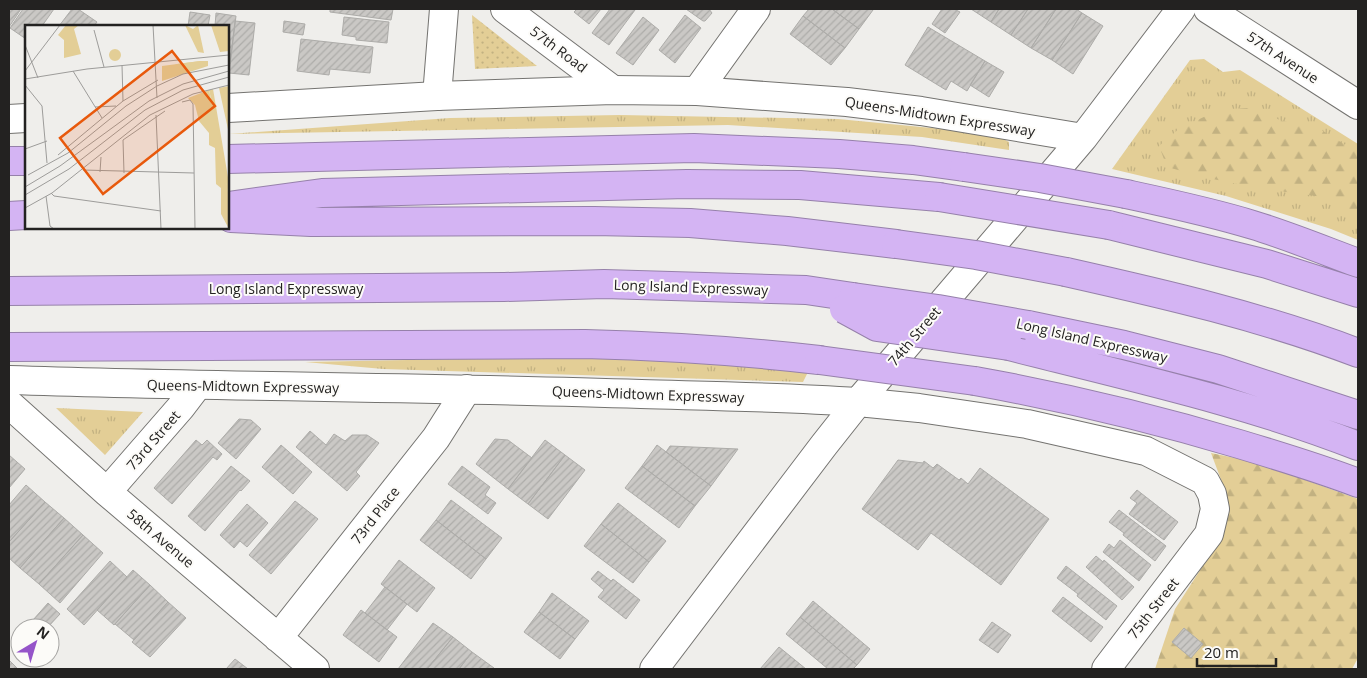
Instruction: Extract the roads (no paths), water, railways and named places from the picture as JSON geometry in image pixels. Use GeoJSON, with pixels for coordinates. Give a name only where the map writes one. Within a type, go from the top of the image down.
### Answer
{"type":"FeatureCollection","features":[{"type":"Feature","properties":{"kind":"highway"},"geometry":{"type":"LineString","coordinates":[[229,159],[694,148],[839,154],[913,160],[1040,178],[1187,207],[1252,225],[1358,263]]}},
{"type":"Feature","properties":{"kind":"highway"},"geometry":{"type":"LineString","coordinates":[[9,161],[25,161]]}},
{"type":"Feature","properties":{"kind":"highway"},"geometry":{"type":"LineString","coordinates":[[229,206],[322,192],[688,184],[800,185],[939,197],[1109,225],[1267,264],[1358,293]]}},
{"type":"Feature","properties":{"kind":"highway"},"geometry":{"type":"LineString","coordinates":[[9,216],[25,215]]}},
{"type":"Feature","properties":{"kind":"highway"},"geometry":{"type":"LineString","coordinates":[[229,218],[311,222],[594,220],[690,223],[786,231],[896,244],[1066,272],[1171,296],[1255,319],[1358,353]]}},
{"type":"Feature","properties":{"kind":"highway","name":"Long Island Expressway"},"geometry":{"type":"LineString","coordinates":[[9,291],[485,287],[604,284],[806,290],[848,303],[938,309],[1028,324],[1124,345],[1218,369],[1358,414]]}},
{"type":"Feature","properties":{"kind":"highway"},"geometry":{"type":"LineString","coordinates":[[848,303],[876,326],[1009,346],[1204,396],[1353,444]]}},
{"type":"Feature","properties":{"kind":"highway"},"geometry":{"type":"LineString","coordinates":[[9,347],[594,345],[657,346],[742,351],[975,381],[1044,394],[1185,428],[1333,473],[1358,484]]}},
{"type":"Feature","properties":{"kind":"street"},"geometry":{"type":"LineString","coordinates":[[437,96],[444,9]]}},
{"type":"Feature","properties":{"kind":"street","name":"57th Road"},"geometry":{"type":"LineString","coordinates":[[505,9],[613,90]]}},
{"type":"Feature","properties":{"kind":"street"},"geometry":{"type":"LineString","coordinates":[[697,91],[756,9]]}},
{"type":"Feature","properties":{"kind":"street","name":"74th Street"},"geometry":{"type":"LineString","coordinates":[[654,669],[858,402],[1083,138],[1181,9]]}},
{"type":"Feature","properties":{"kind":"street","name":"57th Avenue"},"geometry":{"type":"LineString","coordinates":[[1208,9],[1358,104]]}},
{"type":"Feature","properties":{"kind":"street","name":"Queens-Midtown Expressway"},"geometry":{"type":"LineString","coordinates":[[229,108],[437,96],[613,90],[697,91],[856,103],[921,111],[1083,138]]}},
{"type":"Feature","properties":{"kind":"street"},"geometry":{"type":"LineString","coordinates":[[9,119],[25,118]]}},
{"type":"Feature","properties":{"kind":"street","name":"Queens-Midtown Expressway"},"geometry":{"type":"LineString","coordinates":[[9,380],[197,386],[467,389],[811,399],[919,408],[1027,424],[1146,451],[1205,480],[1212,494],[1215,510],[1209,534],[1201,546]]}},
{"type":"Feature","properties":{"kind":"street","name":"73rd Street"},"geometry":{"type":"LineString","coordinates":[[107,492],[197,386]]}},
{"type":"Feature","properties":{"kind":"street","name":"73rd Place"},"geometry":{"type":"LineString","coordinates":[[278,638],[436,438],[467,389]]}},
{"type":"Feature","properties":{"kind":"street","name":"58th Avenue"},"geometry":{"type":"LineString","coordinates":[[9,404],[107,492],[315,669]]}},
{"type":"Feature","properties":{"kind":"street","name":"75th Street"},"geometry":{"type":"LineString","coordinates":[[1106,669],[1201,546]]}}]}
